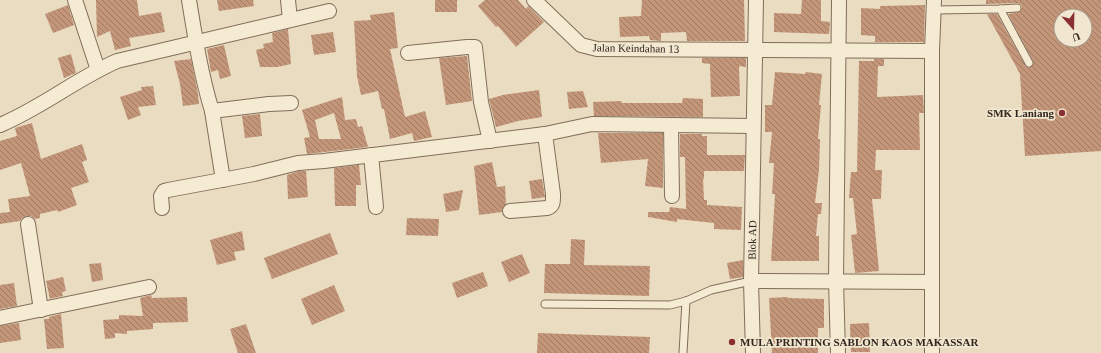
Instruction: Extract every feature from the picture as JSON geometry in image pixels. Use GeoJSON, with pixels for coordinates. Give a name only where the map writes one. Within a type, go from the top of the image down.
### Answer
{"type":"FeatureCollection","features":[{"type":"Feature","properties":{"kind":"street"},"geometry":{"type":"LineString","coordinates":[[75,0],[98,70]]}},
{"type":"Feature","properties":{"kind":"street"},"geometry":{"type":"LineString","coordinates":[[189,0],[208,101],[212,111],[223,180]]}},
{"type":"Feature","properties":{"kind":"street"},"geometry":{"type":"LineString","coordinates":[[288,0],[290,20]]}},
{"type":"Feature","properties":{"kind":"street","name":"Jalan Keindahan 13"},"geometry":{"type":"LineString","coordinates":[[534,0],[581,45],[597,49],[932,51]]}},
{"type":"Feature","properties":{"kind":"street","name":"Blok AD"},"geometry":{"type":"LineString","coordinates":[[753,353],[751,281],[756,0]]}},
{"type":"Feature","properties":{"kind":"street"},"geometry":{"type":"LineString","coordinates":[[838,353],[836,281],[839,0]]}},
{"type":"Feature","properties":{"kind":"street"},"geometry":{"type":"LineString","coordinates":[[932,353],[932,51],[934,5]]}},
{"type":"Feature","properties":{"kind":"street"},"geometry":{"type":"LineString","coordinates":[[0,125],[24,114],[98,70],[117,61],[329,11]]}},
{"type":"Feature","properties":{"kind":"street"},"geometry":{"type":"LineString","coordinates":[[408,53],[475,47],[481,102],[490,141]]}},
{"type":"Feature","properties":{"kind":"street"},"geometry":{"type":"LineString","coordinates":[[212,111],[269,104],[291,103]]}},
{"type":"Feature","properties":{"kind":"street"},"geometry":{"type":"LineString","coordinates":[[162,208],[162,196],[164,191],[223,180],[298,162],[371,155],[545,134],[592,124],[753,126]]}},
{"type":"Feature","properties":{"kind":"street"},"geometry":{"type":"LineString","coordinates":[[671,125],[672,196]]}},
{"type":"Feature","properties":{"kind":"street"},"geometry":{"type":"LineString","coordinates":[[510,210],[547,208],[554,202],[545,134]]}},
{"type":"Feature","properties":{"kind":"street"},"geometry":{"type":"LineString","coordinates":[[371,155],[376,207]]}},
{"type":"Feature","properties":{"kind":"street"},"geometry":{"type":"LineString","coordinates":[[28,224],[41,310]]}},
{"type":"Feature","properties":{"kind":"street"},"geometry":{"type":"LineString","coordinates":[[751,281],[932,282]]}},
{"type":"Feature","properties":{"kind":"street"},"geometry":{"type":"LineString","coordinates":[[0,318],[150,287]]}},
{"type":"Feature","properties":{"kind":"lane"},"geometry":{"type":"LineString","coordinates":[[934,5],[1000,9],[1017,8]]}},
{"type":"Feature","properties":{"kind":"lane"},"geometry":{"type":"LineString","coordinates":[[1000,9],[1029,63]]}},
{"type":"Feature","properties":{"kind":"lane"},"geometry":{"type":"LineString","coordinates":[[545,304],[670,305],[686,301],[711,290],[751,281]]}},
{"type":"Feature","properties":{"kind":"lane"},"geometry":{"type":"LineString","coordinates":[[683,353],[686,301]]}},
{"type":"Feature","properties":{"kind":"building"},"geometry":{"type":"Polygon","coordinates":[[[96,0],[137,0],[139,16],[161,12],[165,32],[129,38],[131,46],[115,50],[110,31],[97,37],[96,0]]]}},
{"type":"Feature","properties":{"kind":"building"},"geometry":{"type":"Polygon","coordinates":[[[217,0],[253,0],[254,6],[219,11],[217,0]]]}},
{"type":"Feature","properties":{"kind":"building"},"geometry":{"type":"Polygon","coordinates":[[[435,0],[457,0],[457,12],[435,12],[435,0]]]}},
{"type":"Feature","properties":{"kind":"building"},"geometry":{"type":"Polygon","coordinates":[[[485,0],[518,0],[526,9],[528,6],[544,22],[516,47],[478,6],[485,0]]]}},
{"type":"Feature","properties":{"kind":"building"},"geometry":{"type":"Polygon","coordinates":[[[642,0],[744,0],[745,41],[687,41],[686,32],[661,33],[661,41],[650,40],[649,36],[620,37],[619,17],[641,16],[642,0]]]}},
{"type":"Feature","properties":{"kind":"building"},"geometry":{"type":"Polygon","coordinates":[[[802,0],[821,0],[821,21],[830,22],[829,34],[774,32],[774,13],[801,14],[802,0]]]}},
{"type":"Feature","properties":{"kind":"building","name":"SMK Laniang"},"geometry":{"type":"Polygon","coordinates":[[[986,0],[1101,0],[1101,151],[1025,156],[1020,74],[987,14],[997,14],[1025,65],[1029,68],[1033,65],[1033,61],[1008,14],[1019,12],[1022,7],[1017,3],[986,4],[986,0]]]}},
{"type":"Feature","properties":{"kind":"building"},"geometry":{"type":"Polygon","coordinates":[[[68,5],[74,25],[53,33],[45,14],[68,5]]]}},
{"type":"Feature","properties":{"kind":"building"},"geometry":{"type":"Polygon","coordinates":[[[925,5],[924,42],[875,42],[875,36],[861,35],[861,8],[880,9],[880,6],[925,5]]]}},
{"type":"Feature","properties":{"kind":"building"},"geometry":{"type":"Polygon","coordinates":[[[394,12],[398,48],[390,49],[405,117],[425,111],[432,137],[414,141],[412,133],[390,139],[384,109],[382,109],[378,91],[361,95],[357,76],[354,21],[371,20],[370,15],[394,12]]]}},
{"type":"Feature","properties":{"kind":"building"},"geometry":{"type":"Polygon","coordinates":[[[288,29],[291,64],[277,67],[260,67],[256,50],[264,48],[263,44],[273,42],[272,33],[288,29]]]}},
{"type":"Feature","properties":{"kind":"building"},"geometry":{"type":"Polygon","coordinates":[[[333,32],[336,52],[314,55],[311,35],[333,32]]]}},
{"type":"Feature","properties":{"kind":"building"},"geometry":{"type":"Polygon","coordinates":[[[224,45],[231,76],[220,79],[218,70],[211,72],[207,49],[224,45]]]}},
{"type":"Feature","properties":{"kind":"building"},"geometry":{"type":"Polygon","coordinates":[[[71,54],[76,73],[64,78],[58,58],[71,54]]]}},
{"type":"Feature","properties":{"kind":"building"},"geometry":{"type":"Polygon","coordinates":[[[467,56],[472,101],[446,105],[439,58],[467,56]]]}},
{"type":"Feature","properties":{"kind":"building"},"geometry":{"type":"Polygon","coordinates":[[[702,58],[746,58],[746,67],[739,66],[740,96],[711,97],[710,64],[702,63],[702,58]]]}},
{"type":"Feature","properties":{"kind":"building"},"geometry":{"type":"Polygon","coordinates":[[[191,59],[199,104],[183,106],[180,84],[174,61],[191,59]]]}},
{"type":"Feature","properties":{"kind":"building"},"geometry":{"type":"Polygon","coordinates":[[[874,59],[884,59],[884,66],[878,66],[877,97],[923,95],[924,113],[919,113],[920,150],[876,150],[875,170],[882,170],[881,199],[872,199],[879,271],[855,273],[851,235],[857,234],[853,198],[849,198],[851,172],[857,172],[859,61],[874,61],[874,59]]]}},
{"type":"Feature","properties":{"kind":"building"},"geometry":{"type":"Polygon","coordinates":[[[775,72],[805,74],[806,72],[822,74],[819,105],[821,105],[818,139],[820,139],[819,170],[815,203],[822,203],[821,214],[818,214],[816,236],[819,236],[819,261],[771,261],[775,194],[772,194],[774,163],[769,163],[772,132],[765,132],[765,105],[772,105],[775,72]]]}},
{"type":"Feature","properties":{"kind":"building"},"geometry":{"type":"Polygon","coordinates":[[[153,86],[156,105],[138,107],[141,115],[128,120],[120,97],[142,90],[141,87],[153,86]]]}},
{"type":"Feature","properties":{"kind":"building"},"geometry":{"type":"Polygon","coordinates":[[[539,90],[542,117],[496,127],[489,99],[503,95],[539,90]]]}},
{"type":"Feature","properties":{"kind":"building"},"geometry":{"type":"Polygon","coordinates":[[[583,91],[588,107],[569,109],[567,92],[583,91]]]}},
{"type":"Feature","properties":{"kind":"building"},"geometry":{"type":"Polygon","coordinates":[[[342,97],[345,120],[356,119],[358,127],[362,126],[368,147],[307,154],[304,138],[310,137],[302,110],[342,97]],[[334,113],[315,120],[319,139],[341,139],[334,113]]]}},
{"type":"Feature","properties":{"kind":"building"},"geometry":{"type":"Polygon","coordinates":[[[683,98],[703,99],[703,117],[594,116],[593,102],[621,101],[622,103],[682,103],[683,98]]]}},
{"type":"Feature","properties":{"kind":"building"},"geometry":{"type":"Polygon","coordinates":[[[260,114],[262,136],[245,138],[242,116],[260,114]]]}},
{"type":"Feature","properties":{"kind":"building"},"geometry":{"type":"Polygon","coordinates":[[[32,123],[41,159],[82,144],[87,160],[82,162],[89,182],[71,188],[77,205],[58,212],[57,210],[40,214],[40,218],[35,219],[31,216],[26,216],[20,221],[0,224],[0,213],[10,212],[8,199],[30,196],[21,163],[0,170],[0,141],[17,136],[15,128],[32,123]]]}},
{"type":"Feature","properties":{"kind":"building"},"geometry":{"type":"Polygon","coordinates":[[[598,133],[663,133],[663,188],[645,186],[648,159],[601,163],[598,133]]]}},
{"type":"Feature","properties":{"kind":"building"},"geometry":{"type":"Polygon","coordinates":[[[680,134],[702,134],[702,136],[707,136],[707,155],[745,155],[744,171],[704,171],[703,179],[704,200],[707,200],[707,205],[742,207],[741,230],[714,229],[714,223],[677,219],[677,222],[648,217],[648,212],[669,212],[670,207],[686,209],[685,157],[680,157],[680,134]]]}},
{"type":"Feature","properties":{"kind":"building"},"geometry":{"type":"Polygon","coordinates":[[[492,162],[497,187],[505,186],[506,204],[503,207],[502,212],[479,215],[474,166],[492,162]]]}},
{"type":"Feature","properties":{"kind":"building"},"geometry":{"type":"Polygon","coordinates":[[[359,165],[361,185],[356,185],[356,206],[335,206],[334,168],[359,165]]]}},
{"type":"Feature","properties":{"kind":"building"},"geometry":{"type":"Polygon","coordinates":[[[299,171],[306,171],[308,197],[288,199],[287,175],[299,171]]]}},
{"type":"Feature","properties":{"kind":"building"},"geometry":{"type":"Polygon","coordinates":[[[542,179],[545,197],[532,199],[529,181],[542,179]]]}},
{"type":"Feature","properties":{"kind":"building"},"geometry":{"type":"Polygon","coordinates":[[[463,190],[459,210],[446,212],[443,194],[463,190]]]}},
{"type":"Feature","properties":{"kind":"building"},"geometry":{"type":"Polygon","coordinates":[[[407,218],[439,219],[438,236],[406,235],[407,218]]]}},
{"type":"Feature","properties":{"kind":"building"},"geometry":{"type":"Polygon","coordinates":[[[242,231],[245,250],[234,252],[236,260],[217,265],[210,240],[242,231]]]}},
{"type":"Feature","properties":{"kind":"building"},"geometry":{"type":"Polygon","coordinates":[[[330,233],[338,254],[272,279],[264,258],[330,233]]]}},
{"type":"Feature","properties":{"kind":"building"},"geometry":{"type":"Polygon","coordinates":[[[571,239],[585,240],[584,265],[650,266],[649,296],[544,293],[545,264],[570,264],[571,239]]]}},
{"type":"Feature","properties":{"kind":"building"},"geometry":{"type":"Polygon","coordinates":[[[522,254],[530,273],[509,282],[501,262],[522,254]]]}},
{"type":"Feature","properties":{"kind":"building"},"geometry":{"type":"Polygon","coordinates":[[[743,260],[743,277],[730,279],[727,263],[743,260]]]}},
{"type":"Feature","properties":{"kind":"building"},"geometry":{"type":"Polygon","coordinates":[[[101,263],[103,280],[92,282],[89,264],[101,263]]]}},
{"type":"Feature","properties":{"kind":"building"},"geometry":{"type":"Polygon","coordinates":[[[483,272],[488,286],[457,298],[452,283],[483,272]]]}},
{"type":"Feature","properties":{"kind":"building"},"geometry":{"type":"Polygon","coordinates":[[[63,277],[66,291],[62,292],[63,296],[50,299],[46,281],[63,277]]]}},
{"type":"Feature","properties":{"kind":"building"},"geometry":{"type":"Polygon","coordinates":[[[14,283],[17,306],[0,309],[0,285],[14,283]]]}},
{"type":"Feature","properties":{"kind":"building"},"geometry":{"type":"Polygon","coordinates":[[[334,285],[345,311],[312,325],[301,299],[334,285]]]}},
{"type":"Feature","properties":{"kind":"building"},"geometry":{"type":"Polygon","coordinates":[[[151,295],[152,298],[187,297],[188,322],[153,323],[153,329],[127,331],[127,334],[115,333],[115,338],[105,339],[103,320],[119,319],[119,315],[143,316],[140,298],[151,295]]]}},
{"type":"Feature","properties":{"kind":"building"},"geometry":{"type":"Polygon","coordinates":[[[788,297],[824,299],[824,328],[818,328],[818,353],[772,353],[769,298],[788,297]]]}},
{"type":"Feature","properties":{"kind":"building"},"geometry":{"type":"Polygon","coordinates":[[[61,314],[64,348],[47,349],[44,319],[49,319],[49,317],[61,314]]]}},
{"type":"Feature","properties":{"kind":"building"},"geometry":{"type":"Polygon","coordinates":[[[19,323],[21,340],[0,343],[0,326],[19,323]]]}},
{"type":"Feature","properties":{"kind":"building"},"geometry":{"type":"Polygon","coordinates":[[[869,323],[870,352],[851,352],[850,324],[869,323]]]}},
{"type":"Feature","properties":{"kind":"building"},"geometry":{"type":"Polygon","coordinates":[[[246,324],[256,353],[238,353],[230,329],[246,324]]]}},
{"type":"Feature","properties":{"kind":"building"},"geometry":{"type":"Polygon","coordinates":[[[538,333],[650,337],[649,353],[537,353],[538,333]]]}},
{"type":"Feature","properties":{"kind":"place","name":"SMK Laniang"},"geometry":{"type":"Point","coordinates":[1062,113]}},
{"type":"Feature","properties":{"kind":"place","name":"MULA PRINTING SABLON KAOS MAKASSAR"},"geometry":{"type":"Point","coordinates":[732,342]}}]}
